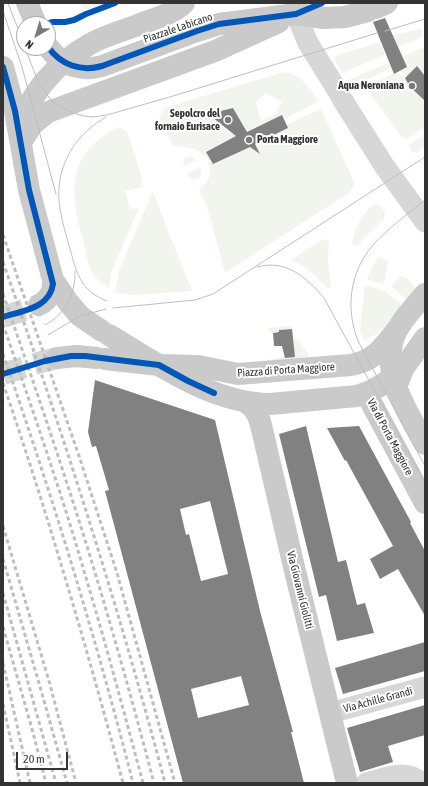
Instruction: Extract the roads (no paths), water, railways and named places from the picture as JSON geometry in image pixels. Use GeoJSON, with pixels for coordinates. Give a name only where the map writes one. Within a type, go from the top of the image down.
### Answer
{"type":"FeatureCollection","features":[{"type":"Feature","properties":{"kind":"main road"},"geometry":{"type":"LineString","coordinates":[[27,3],[33,16]]}},
{"type":"Feature","properties":{"kind":"main road"},"geometry":{"type":"LineString","coordinates":[[266,3],[296,14]]}},
{"type":"Feature","properties":{"kind":"main road","name":"Piazzale Labicano"},"geometry":{"type":"LineString","coordinates":[[21,142],[33,124],[48,112],[215,51],[322,3]]}},
{"type":"Feature","properties":{"kind":"main road","name":"Piazzale Labicano"},"geometry":{"type":"LineString","coordinates":[[21,142],[24,120],[29,105],[43,84],[64,62],[96,41],[178,7]]}},
{"type":"Feature","properties":{"kind":"main road","name":"Piazzale Labicano"},"geometry":{"type":"LineString","coordinates":[[56,54],[64,62],[74,67],[98,67],[219,24],[296,14],[324,18],[337,18],[354,16],[377,7]]}},
{"type":"Feature","properties":{"kind":"main road","name":"Piazzale Labicano"},"geometry":{"type":"LineString","coordinates":[[3,67],[11,93],[29,190],[53,280],[68,302],[80,316]]}},
{"type":"Feature","properties":{"kind":"main road"},"geometry":{"type":"LineString","coordinates":[[39,305],[50,295],[53,289],[53,280]]}},
{"type":"Feature","properties":{"kind":"main road","name":"Piazza di Porta Maggiore"},"geometry":{"type":"LineString","coordinates":[[159,365],[198,366],[238,374],[360,363],[373,357],[425,294]]}},
{"type":"Feature","properties":{"kind":"main road","name":"Piazza di Porta Maggiore"},"geometry":{"type":"LineString","coordinates":[[80,316],[87,322],[159,365],[203,388],[226,397],[245,402],[270,404],[354,396],[366,393],[399,378],[425,338]]}},
{"type":"Feature","properties":{"kind":"main road","name":"Piazza di Porta Maggiore"},"geometry":{"type":"LineString","coordinates":[[399,327],[393,340],[391,351],[391,368],[399,378]]}},
{"type":"Feature","properties":{"kind":"main road"},"geometry":{"type":"LineString","coordinates":[[57,358],[77,356],[159,365]]}},
{"type":"Feature","properties":{"kind":"main road"},"geometry":{"type":"LineString","coordinates":[[399,378],[425,444]]}},
{"type":"Feature","properties":{"kind":"main road","name":"Via di Porta Maggiore"},"geometry":{"type":"LineString","coordinates":[[366,393],[425,503]]}},
{"type":"Feature","properties":{"kind":"main road","name":"Via Giovanni Giolitti"},"geometry":{"type":"LineString","coordinates":[[245,402],[253,406],[260,418],[347,783]]}},
{"type":"Feature","properties":{"kind":"street"},"geometry":{"type":"LineString","coordinates":[[296,14],[308,43],[385,167],[425,222]]}},
{"type":"Feature","properties":{"kind":"street","name":"Via Achille Grandi"},"geometry":{"type":"LineString","coordinates":[[330,713],[425,687]]}},
{"type":"Feature","properties":{"kind":"street"},"geometry":{"type":"LineString","coordinates":[[366,783],[405,774],[414,777],[421,783]]}},
{"type":"Feature","properties":{"kind":"tunnel"},"geometry":{"type":"LineString","coordinates":[[3,317],[39,305]]}},
{"type":"Feature","properties":{"kind":"tunnel"},"geometry":{"type":"LineString","coordinates":[[3,374],[57,358]]}},
{"type":"Feature","properties":{"kind":"tram line"},"geometry":{"type":"LineString","coordinates":[[8,3],[16,24]]}},
{"type":"Feature","properties":{"kind":"tram line"},"geometry":{"type":"LineString","coordinates":[[3,11],[22,67],[56,194]]}},
{"type":"Feature","properties":{"kind":"tram line"},"geometry":{"type":"LineString","coordinates":[[385,31],[425,19]]}},
{"type":"Feature","properties":{"kind":"tram line"},"geometry":{"type":"LineString","coordinates":[[28,56],[39,84],[51,100],[70,112],[93,117],[107,115],[173,96],[377,33]]}},
{"type":"Feature","properties":{"kind":"tram line"},"geometry":{"type":"LineString","coordinates":[[106,117],[88,130],[73,147],[63,166],[60,177],[59,195],[60,210],[72,258],[81,280],[91,292],[107,301]]}},
{"type":"Feature","properties":{"kind":"tram line"},"geometry":{"type":"LineString","coordinates":[[113,308],[195,300],[213,294],[425,157]]}},
{"type":"Feature","properties":{"kind":"tram line"},"geometry":{"type":"LineString","coordinates":[[425,200],[385,233],[365,256],[354,280],[351,305],[352,318],[359,343],[425,466]]}},
{"type":"Feature","properties":{"kind":"tram line"},"geometry":{"type":"LineString","coordinates":[[257,267],[267,265],[277,266],[295,272],[310,283],[324,298],[425,483]]}},
{"type":"Feature","properties":{"kind":"tram line"},"geometry":{"type":"LineString","coordinates":[[45,325],[52,321],[64,309],[68,302],[74,287],[75,271]]}},
{"type":"Feature","properties":{"kind":"tram line"},"geometry":{"type":"LineString","coordinates":[[48,335],[80,316],[106,309]]}},
{"type":"Feature","properties":{"kind":"railway"},"geometry":{"type":"LineString","coordinates":[[3,235],[79,456],[117,573],[175,783]]}},
{"type":"Feature","properties":{"kind":"railway"},"geometry":{"type":"LineString","coordinates":[[3,262],[89,521],[129,652],[165,783]]}},
{"type":"Feature","properties":{"kind":"railway"},"geometry":{"type":"LineString","coordinates":[[3,294],[59,457],[90,556],[154,783]]}},
{"type":"Feature","properties":{"kind":"railway"},"geometry":{"type":"LineString","coordinates":[[3,324],[75,540],[143,783]]}},
{"type":"Feature","properties":{"kind":"railway"},"geometry":{"type":"LineString","coordinates":[[3,354],[39,460],[89,621],[133,783]]}},
{"type":"Feature","properties":{"kind":"railway"},"geometry":{"type":"LineString","coordinates":[[3,383],[36,482],[123,783]]}},
{"type":"Feature","properties":{"kind":"railway"},"geometry":{"type":"LineString","coordinates":[[3,526],[49,681],[76,783]]}},
{"type":"Feature","properties":{"kind":"railway"},"geometry":{"type":"LineString","coordinates":[[3,559],[67,783]]}},
{"type":"Feature","properties":{"kind":"railway"},"geometry":{"type":"LineString","coordinates":[[3,593],[56,783]]}},
{"type":"Feature","properties":{"kind":"railway"},"geometry":{"type":"LineString","coordinates":[[3,627],[46,783]]}},
{"type":"Feature","properties":{"kind":"railway"},"geometry":{"type":"LineString","coordinates":[[3,663],[30,783]]}},
{"type":"Feature","properties":{"kind":"railway"},"geometry":{"type":"LineString","coordinates":[[3,704],[20,783]]}},
{"type":"Feature","properties":{"kind":"place","name":"Aqua Neroniana"},"geometry":{"type":"Point","coordinates":[412,86]}},
{"type":"Feature","properties":{"kind":"place","name":"Sepolcro del fornaio Eurisace"},"geometry":{"type":"Point","coordinates":[228,120]}},
{"type":"Feature","properties":{"kind":"place","name":"Porta Maggiore"},"geometry":{"type":"Point","coordinates":[249,140]}}]}
